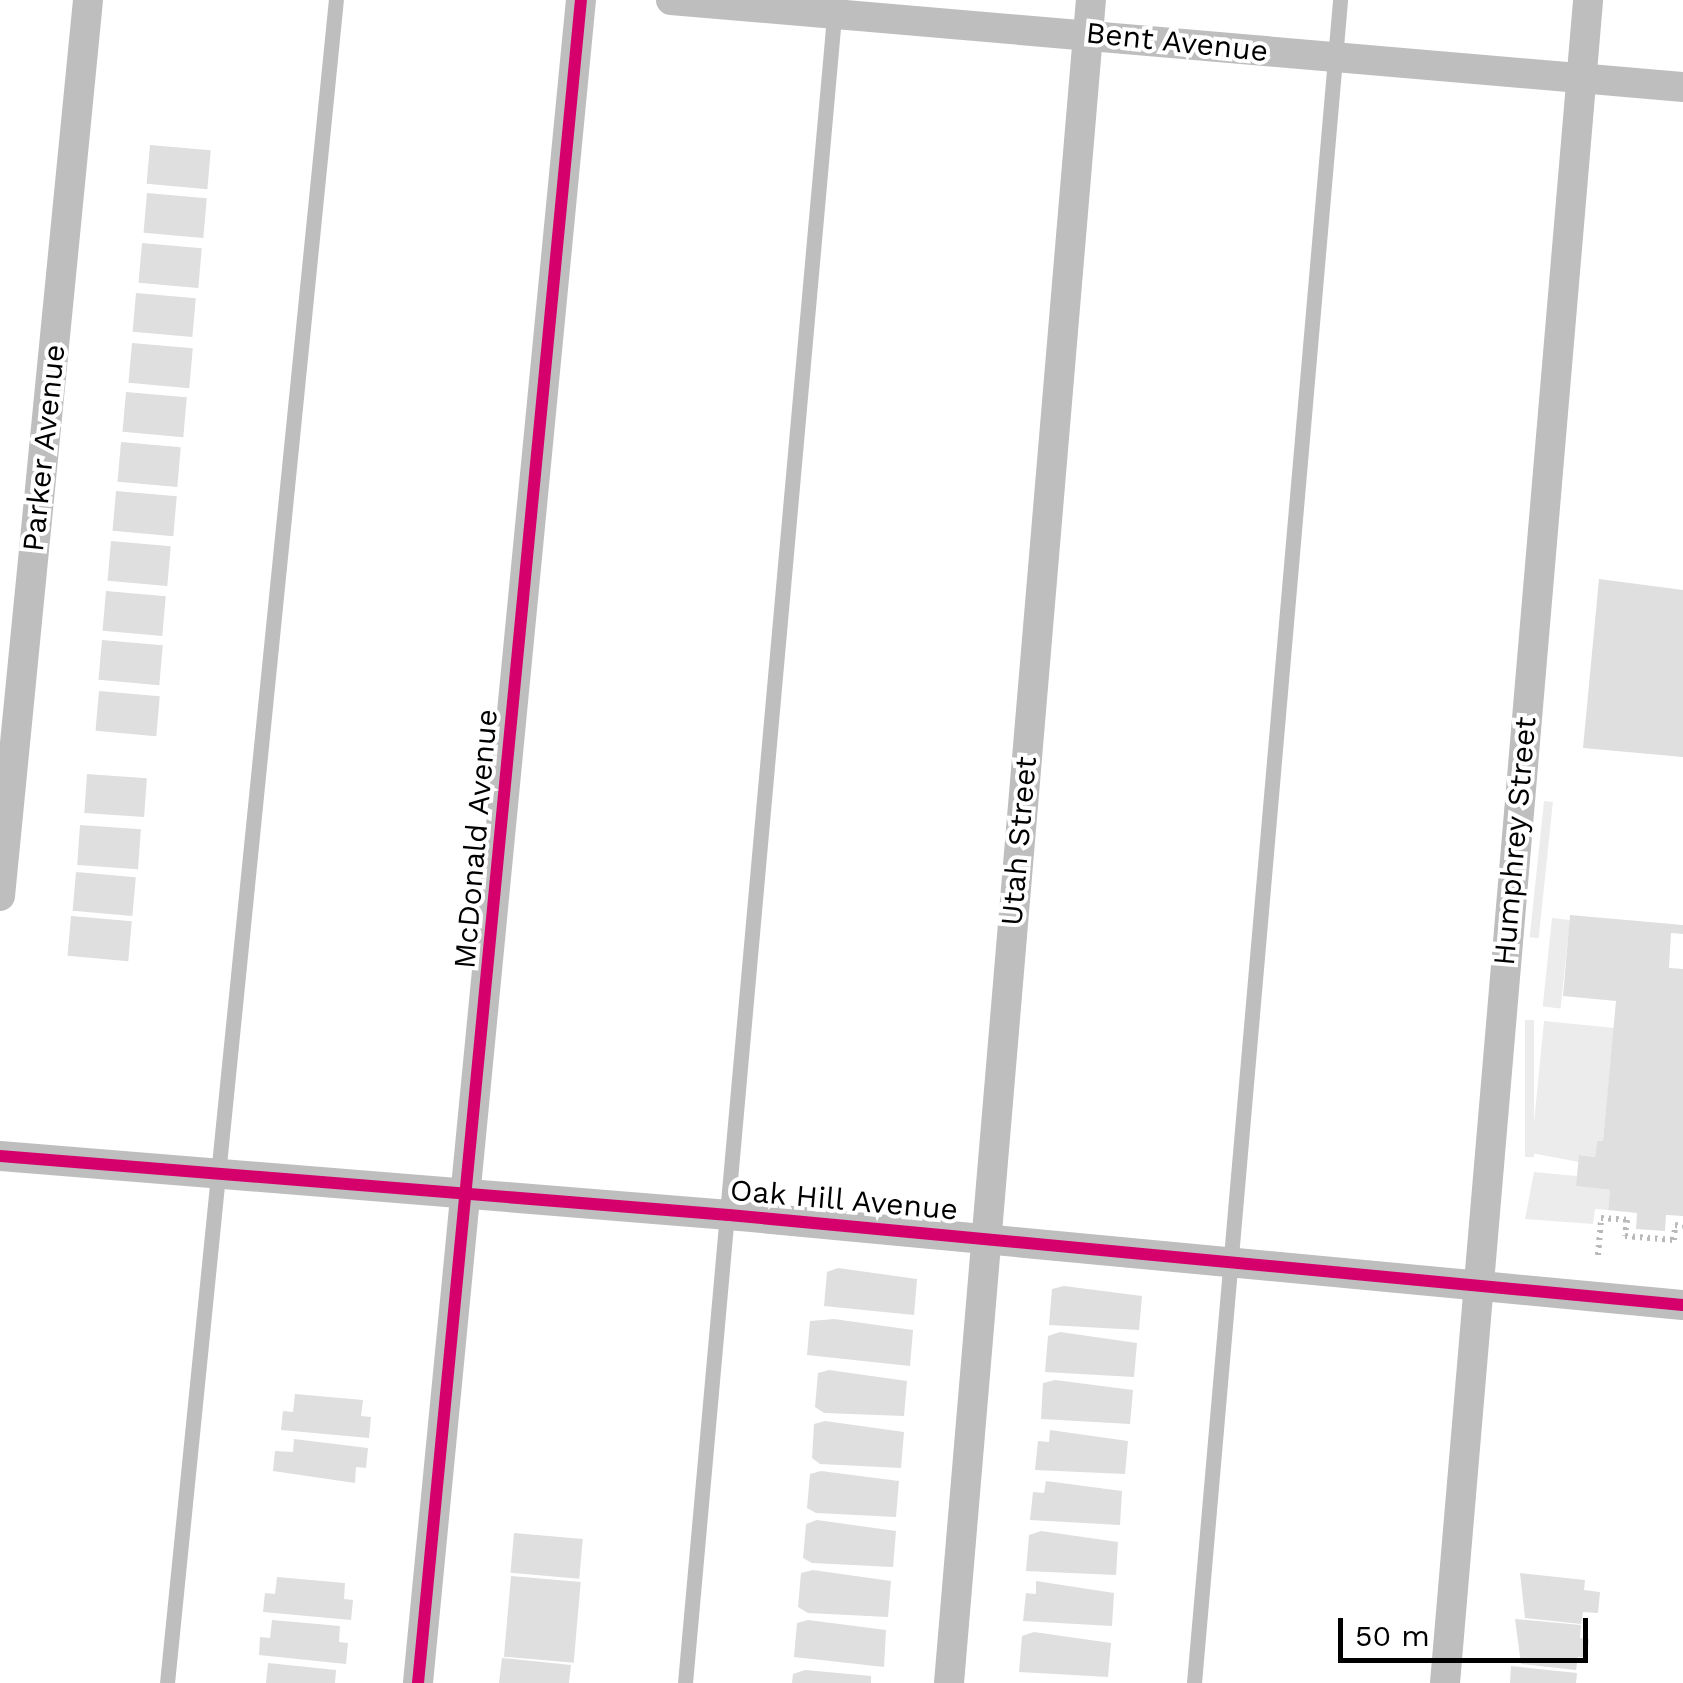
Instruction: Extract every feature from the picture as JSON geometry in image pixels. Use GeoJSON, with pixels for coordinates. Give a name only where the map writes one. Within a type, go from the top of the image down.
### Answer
{"type":"FeatureCollection","features":[{"type":"Feature","properties":{"kind":"street","name":"Parker Avenue"},"geometry":{"type":"LineString","coordinates":[[0,896],[88,0]]}},
{"type":"Feature","properties":{"kind":"street","name":"McDonald Avenue"},"geometry":{"type":"LineString","coordinates":[[418,1683],[581,0]]}},
{"type":"Feature","properties":{"kind":"street","name":"Bent Avenue"},"geometry":{"type":"LineString","coordinates":[[671,0],[834,16],[1089,33],[1683,88]]}},
{"type":"Feature","properties":{"kind":"street","name":"Utah Street"},"geometry":{"type":"LineString","coordinates":[[950,1683],[1091,0]]}},
{"type":"Feature","properties":{"kind":"street","name":"Humphrey Street"},"geometry":{"type":"LineString","coordinates":[[1445,1683],[1588,0]]}},
{"type":"Feature","properties":{"kind":"street","name":"Oak Hill Avenue"},"geometry":{"type":"LineString","coordinates":[[0,1156],[729,1215],[1683,1305]]}},
{"type":"Feature","properties":{"kind":"lane"},"geometry":{"type":"LineString","coordinates":[[167,1683],[336,0]]}},
{"type":"Feature","properties":{"kind":"lane"},"geometry":{"type":"LineString","coordinates":[[1194,1683],[1340,0]]}},
{"type":"Feature","properties":{"kind":"lane"},"geometry":{"type":"LineString","coordinates":[[685,1683],[834,16]]}},
{"type":"Feature","properties":{"kind":"path"},"geometry":{"type":"LineString","coordinates":[[1598,1255],[1601,1218],[1627,1220],[1626,1236],[1674,1240],[1675,1225],[1683,1226]]}},
{"type":"Feature","properties":{"kind":"shaded area"},"geometry":{"type":"Polygon","coordinates":[[[1544,801],[1553,802],[1539,938],[1530,937],[1544,801]]]}},
{"type":"Feature","properties":{"kind":"shaded area"},"geometry":{"type":"Polygon","coordinates":[[[1552,918],[1570,920],[1561,1008],[1543,1007],[1552,918]]]}},
{"type":"Feature","properties":{"kind":"shaded area"},"geometry":{"type":"Polygon","coordinates":[[[1525,1020],[1534,1020],[1534,1157],[1525,1157],[1525,1020]]]}},
{"type":"Feature","properties":{"kind":"shaded area"},"geometry":{"type":"Polygon","coordinates":[[[1544,1021],[1614,1028],[1603,1141],[1597,1141],[1595,1157],[1579,1155],[1579,1162],[1531,1153],[1544,1021]]]}},
{"type":"Feature","properties":{"kind":"shaded area"},"geometry":{"type":"Polygon","coordinates":[[[1534,1172],[1577,1176],[1577,1186],[1610,1190],[1608,1210],[1595,1209],[1593,1224],[1525,1219],[1534,1172]]]}},
{"type":"Feature","properties":{"kind":"building"},"geometry":{"type":"Polygon","coordinates":[[[150,145],[211,150],[207,189],[147,184],[150,145]]]}},
{"type":"Feature","properties":{"kind":"building"},"geometry":{"type":"Polygon","coordinates":[[[147,193],[207,198],[203,238],[144,233],[147,193]]]}},
{"type":"Feature","properties":{"kind":"building"},"geometry":{"type":"Polygon","coordinates":[[[142,243],[202,248],[198,288],[139,283],[142,243]]]}},
{"type":"Feature","properties":{"kind":"building"},"geometry":{"type":"Polygon","coordinates":[[[136,293],[196,298],[192,337],[133,332],[136,293]]]}},
{"type":"Feature","properties":{"kind":"building"},"geometry":{"type":"Polygon","coordinates":[[[132,343],[193,348],[189,388],[129,383],[132,343]]]}},
{"type":"Feature","properties":{"kind":"building"},"geometry":{"type":"Polygon","coordinates":[[[126,392],[187,397],[183,437],[123,432],[126,392]]]}},
{"type":"Feature","properties":{"kind":"building"},"geometry":{"type":"Polygon","coordinates":[[[121,442],[181,447],[177,487],[118,482],[121,442]]]}},
{"type":"Feature","properties":{"kind":"building"},"geometry":{"type":"Polygon","coordinates":[[[116,491],[177,496],[173,536],[113,531],[116,491]]]}},
{"type":"Feature","properties":{"kind":"building"},"geometry":{"type":"Polygon","coordinates":[[[111,541],[171,546],[167,586],[108,581],[111,541]]]}},
{"type":"Feature","properties":{"kind":"building"},"geometry":{"type":"Polygon","coordinates":[[[1599,579],[1683,590],[1683,757],[1583,748],[1599,579]]]}},
{"type":"Feature","properties":{"kind":"building"},"geometry":{"type":"Polygon","coordinates":[[[106,591],[166,596],[162,636],[103,631],[106,591]]]}},
{"type":"Feature","properties":{"kind":"building"},"geometry":{"type":"Polygon","coordinates":[[[102,640],[163,645],[159,685],[99,680],[102,640]]]}},
{"type":"Feature","properties":{"kind":"building"},"geometry":{"type":"Polygon","coordinates":[[[99,691],[160,696],[156,736],[96,731],[99,691]]]}},
{"type":"Feature","properties":{"kind":"building"},"geometry":{"type":"Polygon","coordinates":[[[87,774],[147,778],[144,817],[84,813],[87,774]]]}},
{"type":"Feature","properties":{"kind":"building"},"geometry":{"type":"Polygon","coordinates":[[[80,825],[141,829],[138,869],[77,865],[80,825]]]}},
{"type":"Feature","properties":{"kind":"building"},"geometry":{"type":"Polygon","coordinates":[[[76,872],[136,877],[132,916],[73,911],[76,872]]]}},
{"type":"Feature","properties":{"kind":"building"},"geometry":{"type":"Polygon","coordinates":[[[1570,915],[1683,925],[1683,934],[1671,933],[1669,968],[1683,969],[1683,1216],[1666,1215],[1665,1231],[1636,1229],[1637,1213],[1608,1210],[1610,1190],[1576,1186],[1579,1155],[1595,1157],[1597,1141],[1603,1141],[1616,1001],[1563,996],[1570,915]]]}},
{"type":"Feature","properties":{"kind":"building"},"geometry":{"type":"Polygon","coordinates":[[[71,916],[132,921],[128,961],[68,956],[71,916]]]}},
{"type":"Feature","properties":{"kind":"building"},"geometry":{"type":"Polygon","coordinates":[[[838,1268],[917,1279],[914,1315],[824,1306],[827,1272],[838,1268]]]}},
{"type":"Feature","properties":{"kind":"building"},"geometry":{"type":"Polygon","coordinates":[[[1064,1286],[1142,1296],[1139,1330],[1049,1325],[1052,1289],[1064,1286]]]}},
{"type":"Feature","properties":{"kind":"building"},"geometry":{"type":"Polygon","coordinates":[[[834,1319],[913,1330],[910,1366],[807,1355],[810,1321],[834,1319]]]}},
{"type":"Feature","properties":{"kind":"building"},"geometry":{"type":"Polygon","coordinates":[[[1060,1332],[1137,1343],[1134,1377],[1045,1372],[1048,1336],[1060,1332]]]}},
{"type":"Feature","properties":{"kind":"building"},"geometry":{"type":"Polygon","coordinates":[[[829,1370],[907,1381],[904,1416],[824,1413],[815,1407],[818,1373],[829,1370]]]}},
{"type":"Feature","properties":{"kind":"building"},"geometry":{"type":"Polygon","coordinates":[[[1055,1380],[1133,1390],[1130,1424],[1041,1419],[1043,1383],[1055,1380]]]}},
{"type":"Feature","properties":{"kind":"building"},"geometry":{"type":"Polygon","coordinates":[[[295,1394],[363,1400],[361,1416],[371,1417],[369,1438],[281,1430],[283,1411],[293,1412],[295,1394]]]}},
{"type":"Feature","properties":{"kind":"building"},"geometry":{"type":"Polygon","coordinates":[[[825,1421],[904,1432],[901,1468],[820,1464],[812,1458],[814,1424],[825,1421]]]}},
{"type":"Feature","properties":{"kind":"building"},"geometry":{"type":"Polygon","coordinates":[[[1050,1430],[1128,1441],[1125,1474],[1035,1470],[1038,1441],[1049,1442],[1050,1430]]]}},
{"type":"Feature","properties":{"kind":"building"},"geometry":{"type":"Polygon","coordinates":[[[294,1439],[368,1448],[366,1468],[356,1467],[355,1483],[273,1471],[275,1451],[293,1452],[294,1439]]]}},
{"type":"Feature","properties":{"kind":"building"},"geometry":{"type":"Polygon","coordinates":[[[821,1471],[899,1481],[896,1517],[816,1513],[807,1508],[810,1474],[821,1471]]]}},
{"type":"Feature","properties":{"kind":"building"},"geometry":{"type":"Polygon","coordinates":[[[1046,1481],[1122,1491],[1120,1525],[1030,1520],[1033,1492],[1044,1493],[1046,1481]]]}},
{"type":"Feature","properties":{"kind":"building"},"geometry":{"type":"Polygon","coordinates":[[[817,1520],[896,1531],[893,1567],[812,1563],[803,1558],[806,1524],[817,1520]]]}},
{"type":"Feature","properties":{"kind":"building"},"geometry":{"type":"Polygon","coordinates":[[[1041,1531],[1118,1542],[1116,1575],[1026,1571],[1029,1535],[1041,1531]]]}},
{"type":"Feature","properties":{"kind":"building"},"geometry":{"type":"Polygon","coordinates":[[[514,1533],[583,1539],[579,1579],[511,1573],[514,1533]]]}},
{"type":"Feature","properties":{"kind":"building"},"geometry":{"type":"Polygon","coordinates":[[[813,1570],[891,1581],[888,1617],[808,1613],[798,1607],[801,1573],[813,1570]]]}},
{"type":"Feature","properties":{"kind":"building"},"geometry":{"type":"Polygon","coordinates":[[[1520,1573],[1585,1580],[1584,1590],[1600,1592],[1598,1613],[1583,1612],[1581,1624],[1525,1618],[1520,1573]]]}},
{"type":"Feature","properties":{"kind":"building"},"geometry":{"type":"Polygon","coordinates":[[[511,1576],[581,1582],[574,1663],[504,1657],[511,1576]]]}},
{"type":"Feature","properties":{"kind":"building"},"geometry":{"type":"Polygon","coordinates":[[[277,1577],[345,1583],[344,1599],[353,1600],[351,1620],[263,1612],[265,1593],[275,1594],[277,1577]]]}},
{"type":"Feature","properties":{"kind":"building"},"geometry":{"type":"Polygon","coordinates":[[[1036,1581],[1114,1593],[1112,1626],[1023,1621],[1026,1593],[1036,1594],[1036,1581]]]}},
{"type":"Feature","properties":{"kind":"building"},"geometry":{"type":"Polygon","coordinates":[[[1515,1619],[1581,1625],[1580,1638],[1589,1639],[1587,1658],[1578,1657],[1576,1670],[1521,1664],[1515,1619]]]}},
{"type":"Feature","properties":{"kind":"building"},"geometry":{"type":"Polygon","coordinates":[[[272,1620],[340,1626],[339,1642],[348,1643],[346,1664],[259,1655],[260,1637],[270,1638],[272,1620]]]}},
{"type":"Feature","properties":{"kind":"building"},"geometry":{"type":"Polygon","coordinates":[[[808,1620],[886,1630],[884,1667],[794,1657],[797,1623],[808,1620]]]}},
{"type":"Feature","properties":{"kind":"building"},"geometry":{"type":"Polygon","coordinates":[[[1034,1632],[1111,1643],[1108,1677],[1019,1672],[1022,1636],[1034,1632]]]}},
{"type":"Feature","properties":{"kind":"building"},"geometry":{"type":"Polygon","coordinates":[[[502,1658],[571,1665],[569,1683],[499,1683],[502,1658]]]}},
{"type":"Feature","properties":{"kind":"building"},"geometry":{"type":"Polygon","coordinates":[[[268,1663],[336,1670],[335,1683],[266,1683],[268,1663]]]}},
{"type":"Feature","properties":{"kind":"building"},"geometry":{"type":"Polygon","coordinates":[[[1511,1666],[1577,1673],[1576,1683],[1510,1683],[1511,1666]]]}},
{"type":"Feature","properties":{"kind":"building"},"geometry":{"type":"Polygon","coordinates":[[[805,1670],[871,1676],[871,1683],[792,1683],[793,1674],[805,1670]]]}},
{"type":"Feature","properties":{"kind":"cycle path"},"geometry":{"type":"LineString","coordinates":[[418,1683],[581,0]]}},
{"type":"Feature","properties":{"kind":"cycle path"},"geometry":{"type":"LineString","coordinates":[[0,1156],[729,1215],[1683,1305]]}}]}
